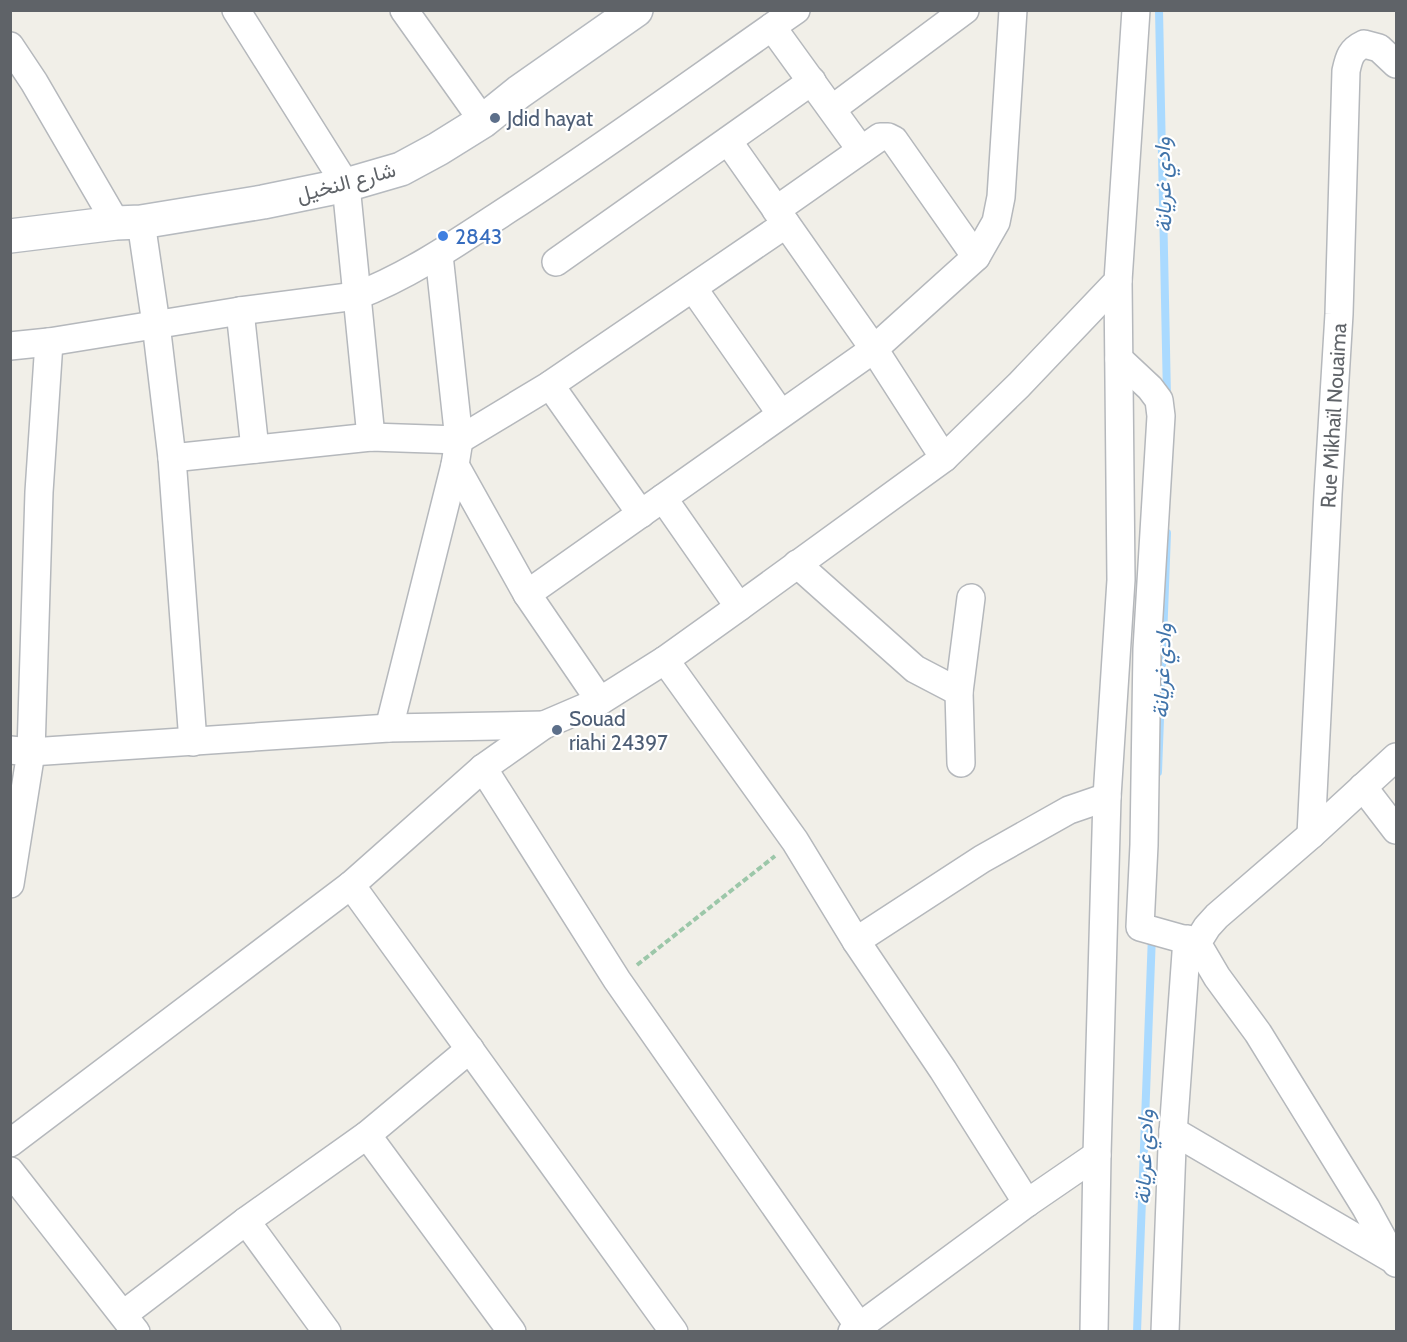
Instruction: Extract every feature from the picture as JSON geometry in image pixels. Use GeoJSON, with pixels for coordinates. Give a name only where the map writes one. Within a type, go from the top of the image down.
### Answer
{"type":"FeatureCollection","features":[{"type":"Feature","properties":{"kind":"main road","name":"شارع النخيل"},"geometry":{"type":"LineString","coordinates":[[10,236],[129,223],[263,202],[346,185],[401,169],[483,121],[621,15]]}},
{"type":"Feature","properties":{"kind":"street"},"geometry":{"type":"LineString","coordinates":[[236,10],[346,185],[371,437]]}},
{"type":"Feature","properties":{"kind":"street"},"geometry":{"type":"LineString","coordinates":[[404,10],[483,121]]}},
{"type":"Feature","properties":{"kind":"street"},"geometry":{"type":"LineString","coordinates":[[10,346],[356,296],[382,285],[438,255],[556,178],[796,10]]}},
{"type":"Feature","properties":{"kind":"street"},"geometry":{"type":"LineString","coordinates":[[832,109],[965,10]]}},
{"type":"Feature","properties":{"kind":"street"},"geometry":{"type":"LineString","coordinates":[[527,594],[874,349],[976,256],[996,222],[1001,197],[1013,10]]}},
{"type":"Feature","properties":{"kind":"street"},"geometry":{"type":"LineString","coordinates":[[1094,1332],[1107,797],[1121,580],[1118,281],[1136,10]]}},
{"type":"Feature","properties":{"kind":"street"},"geometry":{"type":"LineString","coordinates":[[772,27],[861,150]]}},
{"type":"Feature","properties":{"kind":"street","name":"Rue Mikhaïl Nouaima"},"geometry":{"type":"LineString","coordinates":[[1311,835],[1328,482],[1339,314],[1346,71],[1349,56],[1364,44],[1379,48],[1396,64]]}},
{"type":"Feature","properties":{"kind":"street"},"geometry":{"type":"LineString","coordinates":[[10,46],[129,223],[156,324],[172,458],[194,742]]}},
{"type":"Feature","properties":{"kind":"street"},"geometry":{"type":"LineString","coordinates":[[556,262],[812,81]]}},
{"type":"Feature","properties":{"kind":"street"},"geometry":{"type":"LineString","coordinates":[[172,458],[371,437],[457,452],[550,385],[693,288],[861,150],[880,137],[894,140],[976,256]]}},
{"type":"Feature","properties":{"kind":"street"},"geometry":{"type":"LineString","coordinates":[[728,141],[874,349],[944,458]]}},
{"type":"Feature","properties":{"kind":"street"},"geometry":{"type":"LineString","coordinates":[[389,729],[457,452],[438,255]]}},
{"type":"Feature","properties":{"kind":"street"},"geometry":{"type":"LineString","coordinates":[[10,1143],[351,885],[483,768],[544,725],[600,701],[665,660],[944,458],[1019,385],[1118,281]]}},
{"type":"Feature","properties":{"kind":"street"},"geometry":{"type":"LineString","coordinates":[[693,288],[781,414]]}},
{"type":"Feature","properties":{"kind":"street"},"geometry":{"type":"LineString","coordinates":[[240,311],[255,449]]}},
{"type":"Feature","properties":{"kind":"street"},"geometry":{"type":"LineString","coordinates":[[10,884],[21,751],[22,648],[39,492],[49,342]]}},
{"type":"Feature","properties":{"kind":"street"},"geometry":{"type":"LineString","coordinates":[[1119,359],[1150,388],[1159,400],[1161,416],[1147,649],[1144,845],[1140,927]]}},
{"type":"Feature","properties":{"kind":"street"},"geometry":{"type":"LineString","coordinates":[[550,385],[641,514]]}},
{"type":"Feature","properties":{"kind":"street"},"geometry":{"type":"LineString","coordinates":[[457,452],[527,594],[600,701]]}},
{"type":"Feature","properties":{"kind":"street"},"geometry":{"type":"LineString","coordinates":[[663,498],[740,607]]}},
{"type":"Feature","properties":{"kind":"street"},"geometry":{"type":"LineString","coordinates":[[796,564],[915,669],[959,692]]}},
{"type":"Feature","properties":{"kind":"street"},"geometry":{"type":"LineString","coordinates":[[962,763],[959,692],[970,598]]}},
{"type":"Feature","properties":{"kind":"street"},"geometry":{"type":"LineString","coordinates":[[665,660],[795,841],[856,940],[943,1070],[1027,1203]]}},
{"type":"Feature","properties":{"kind":"street"},"geometry":{"type":"LineString","coordinates":[[21,751],[389,729],[544,725]]}},
{"type":"Feature","properties":{"kind":"street"},"geometry":{"type":"LineString","coordinates":[[1165,1332],[1173,1131],[1192,941],[1217,916],[1311,835],[1396,757]]}},
{"type":"Feature","properties":{"kind":"street"},"geometry":{"type":"LineString","coordinates":[[483,768],[617,980],[858,1330],[1027,1203],[1097,1155]]}},
{"type":"Feature","properties":{"kind":"street"},"geometry":{"type":"LineString","coordinates":[[1363,787],[1396,830]]}},
{"type":"Feature","properties":{"kind":"street"},"geometry":{"type":"LineString","coordinates":[[856,940],[982,859],[1069,810],[1107,797]]}},
{"type":"Feature","properties":{"kind":"street"},"geometry":{"type":"LineString","coordinates":[[351,885],[674,1332]]}},
{"type":"Feature","properties":{"kind":"street"},"geometry":{"type":"LineString","coordinates":[[1104,924],[1140,927],[1192,941],[1258,1033],[1366,1208],[1396,1262]]}},
{"type":"Feature","properties":{"kind":"street"},"geometry":{"type":"LineString","coordinates":[[10,1171],[130,1323],[246,1221],[367,1135],[470,1049]]}},
{"type":"Feature","properties":{"kind":"street"},"geometry":{"type":"LineString","coordinates":[[1173,1131],[1396,1262]]}},
{"type":"Feature","properties":{"kind":"street"},"geometry":{"type":"LineString","coordinates":[[367,1135],[512,1332]]}},
{"type":"Feature","properties":{"kind":"street"},"geometry":{"type":"LineString","coordinates":[[246,1221],[327,1332]]}},
{"type":"Feature","properties":{"kind":"path"},"geometry":{"type":"LineString","coordinates":[[617,980],[795,841]]}},
{"type":"Feature","properties":{"kind":"waterway","name":"وادي غريانة"},"geometry":{"type":"LineString","coordinates":[[1159,10],[1167,397]]}},
{"type":"Feature","properties":{"kind":"waterway","name":"وادي غريانة"},"geometry":{"type":"LineString","coordinates":[[1158,772],[1167,533]]}},
{"type":"Feature","properties":{"kind":"waterway","name":"وادي غريانة"},"geometry":{"type":"LineString","coordinates":[[1137,1332],[1152,935]]}},
{"type":"Feature","properties":{"kind":"place","name":"Jdid hayat"},"geometry":{"type":"Point","coordinates":[495,118]}},
{"type":"Feature","properties":{"kind":"place","name":"2843"},"geometry":{"type":"Point","coordinates":[443,236]}},
{"type":"Feature","properties":{"kind":"place","name":"Souad riahi 24397"},"geometry":{"type":"Point","coordinates":[557,730]}}]}
